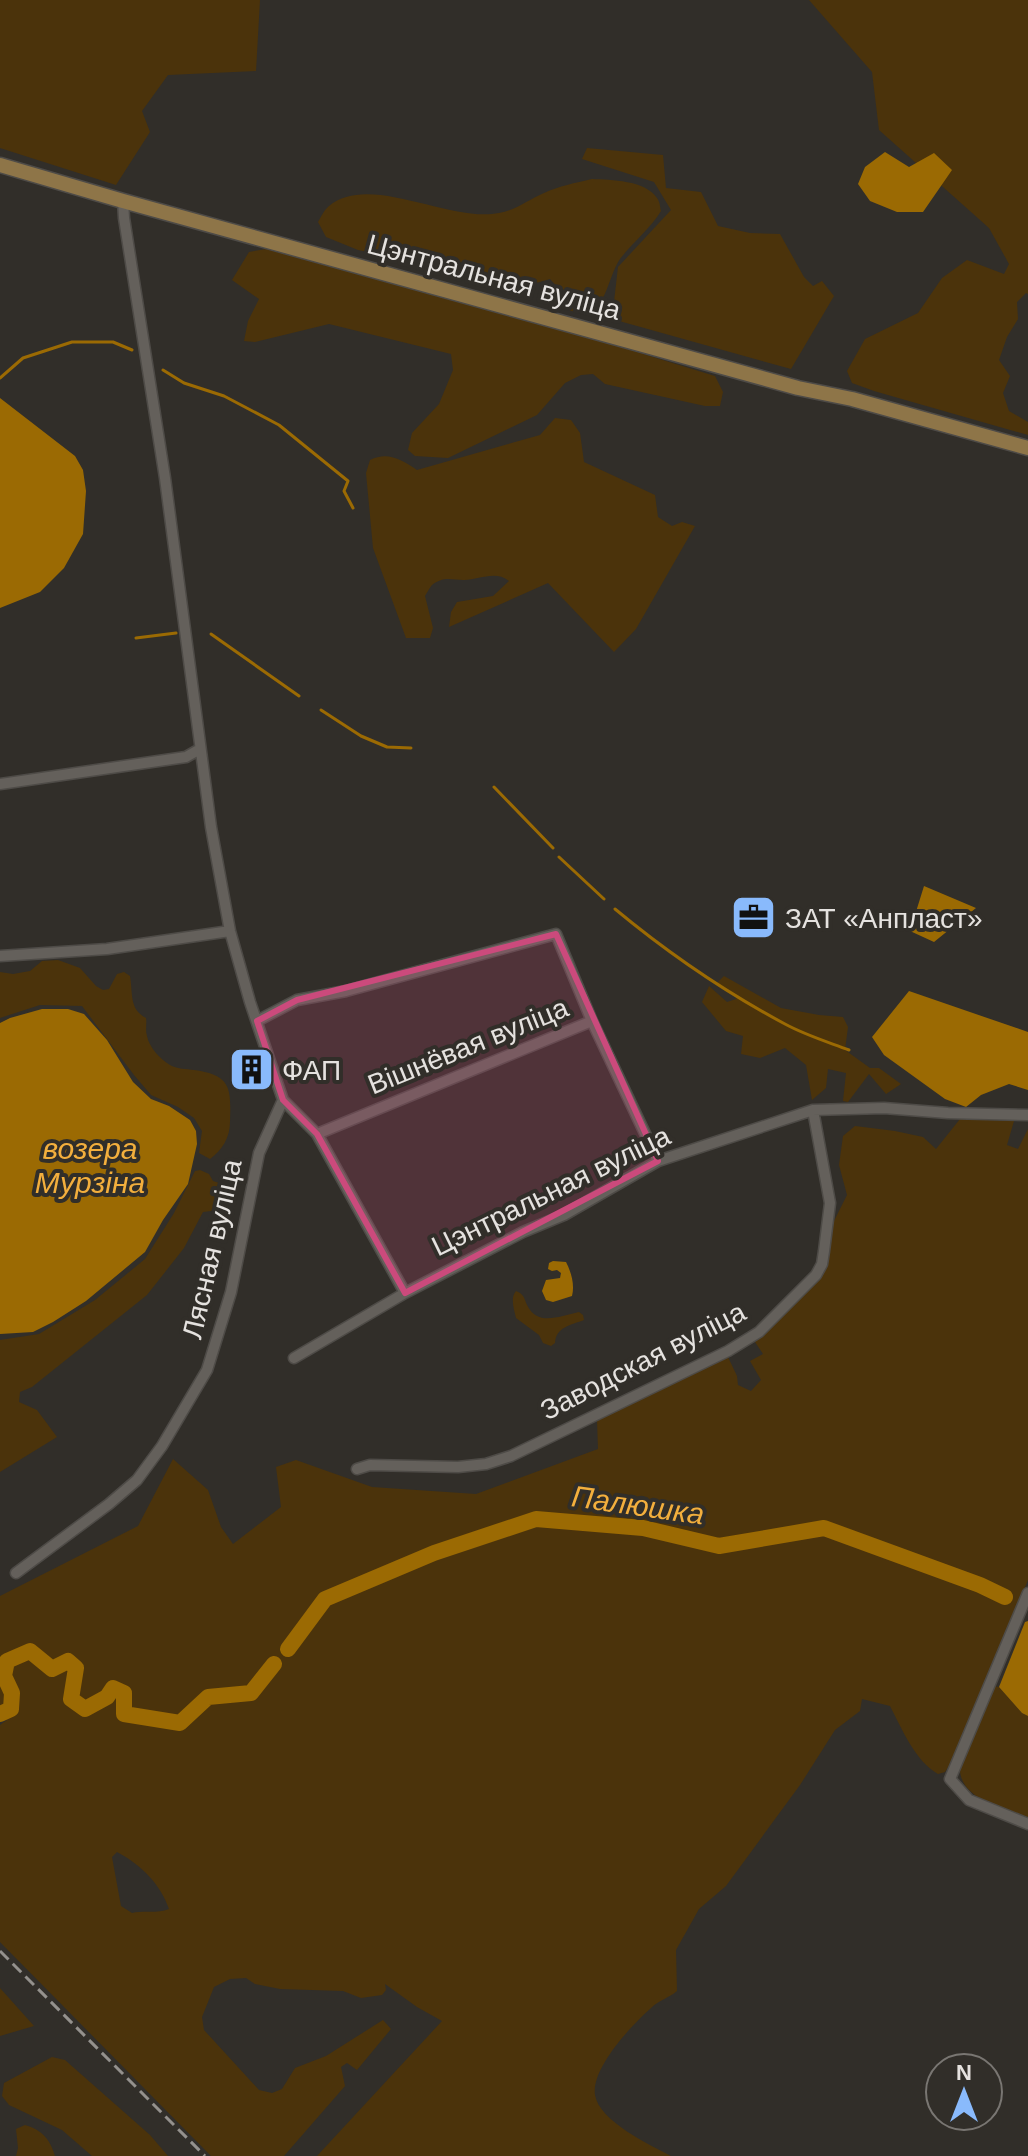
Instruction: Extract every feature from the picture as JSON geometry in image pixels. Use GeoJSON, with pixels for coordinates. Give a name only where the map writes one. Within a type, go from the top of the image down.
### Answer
{"type":"FeatureCollection","features":[{"type":"Feature","properties":{"kind":"street","name":"Цэнтральная вуліца"},"geometry":{"type":"LineString","coordinates":[[0,165],[798,388],[852,399],[1028,448]]}},
{"type":"Feature","properties":{"kind":"street"},"geometry":{"type":"LineString","coordinates":[[123,201],[165,478],[200,749],[230,931],[283,1100],[317,1134],[405,1293]]}},
{"type":"Feature","properties":{"kind":"street"},"geometry":{"type":"LineString","coordinates":[[0,784],[186,757],[200,749]]}},
{"type":"Feature","properties":{"kind":"street"},"geometry":{"type":"LineString","coordinates":[[0,956],[107,949],[230,931]]}},
{"type":"Feature","properties":{"kind":"street"},"geometry":{"type":"LineString","coordinates":[[257,1021],[297,1000],[346,991],[556,934],[592,1021],[658,1161]]}},
{"type":"Feature","properties":{"kind":"street","name":"Вішнёвая вуліца"},"geometry":{"type":"LineString","coordinates":[[317,1134],[592,1021]]}},
{"type":"Feature","properties":{"kind":"street","name":"Лясная вуліца"},"geometry":{"type":"LineString","coordinates":[[16,1573],[137,1480],[201,1382],[231,1292],[259,1153],[283,1100]]}},
{"type":"Feature","properties":{"kind":"street","name":"Цэнтральная вуліца"},"geometry":{"type":"LineString","coordinates":[[294,1358],[405,1293],[523,1232],[564,1215],[658,1161],[813,1110],[884,1108],[1028,1115]]}},
{"type":"Feature","properties":{"kind":"street","name":"Заводская вуліца"},"geometry":{"type":"LineString","coordinates":[[357,1469],[370,1465],[458,1467],[486,1464],[511,1456],[728,1351],[759,1332],[816,1275],[822,1264],[830,1203],[813,1110]]}},
{"type":"Feature","properties":{"kind":"street"},"geometry":{"type":"LineString","coordinates":[[1028,1593],[950,1779],[969,1800],[1028,1824]]}},
{"type":"Feature","properties":{"kind":"highlighted area"},"geometry":{"type":"Polygon","coordinates":[[[556,934],[658,1161],[405,1293],[317,1134],[283,1100],[257,1021],[297,1000],[556,934]]]}},
{"type":"Feature","properties":{"kind":"shaded area"},"geometry":{"type":"Polygon","coordinates":[[[0,0],[260,0],[256,71],[168,75],[142,111],[150,132],[116,185],[0,148],[0,0]]]}},
{"type":"Feature","properties":{"kind":"shaded area"},"geometry":{"type":"Polygon","coordinates":[[[809,0],[1028,0],[1028,294],[1017,302],[1018,319],[1007,337],[999,360],[1010,376],[1003,393],[1009,411],[1028,422],[1028,435],[852,383],[847,371],[865,339],[918,313],[942,278],[967,260],[1004,274],[1009,264],[989,228],[879,130],[872,72],[809,0]]]}},
{"type":"Feature","properties":{"kind":"shaded area"},"geometry":{"type":"Polygon","coordinates":[[[587,148],[663,155],[666,188],[701,192],[718,226],[750,233],[780,234],[804,277],[813,286],[822,281],[834,296],[791,369],[612,319],[618,267],[671,210],[654,182],[582,159],[587,148]]]}},
{"type":"Feature","properties":{"kind":"shaded area"},"geometry":{"type":"Polygon","coordinates":[[[592,179],[636,184],[652,192],[661,211],[620,259],[599,304],[582,312],[565,308],[555,300],[558,288],[550,279],[515,289],[486,272],[453,272],[426,263],[358,250],[326,237],[318,222],[329,206],[346,197],[366,194],[387,196],[457,211],[499,213],[555,188],[592,179]]]}},
{"type":"Feature","properties":{"kind":"shaded area"},"geometry":{"type":"Polygon","coordinates":[[[266,249],[604,342],[715,376],[723,392],[720,406],[705,406],[605,384],[593,374],[581,375],[565,383],[537,415],[448,458],[415,456],[408,450],[412,433],[439,404],[453,370],[451,354],[329,324],[255,342],[244,341],[248,321],[259,299],[232,280],[249,252],[266,249]]]}},
{"type":"Feature","properties":{"kind":"shaded area"},"geometry":{"type":"Polygon","coordinates":[[[555,418],[571,420],[580,433],[584,462],[655,495],[658,517],[672,526],[682,522],[695,526],[636,629],[614,652],[548,583],[449,627],[451,612],[457,602],[493,596],[509,581],[493,576],[436,582],[425,596],[433,628],[430,638],[406,638],[373,548],[366,473],[370,460],[389,457],[417,470],[540,435],[555,418]]]}},
{"type":"Feature","properties":{"kind":"shaded area"},"geometry":{"type":"Polygon","coordinates":[[[58,960],[80,968],[103,990],[109,989],[117,974],[124,972],[130,976],[134,1006],[146,1018],[150,1044],[162,1059],[178,1068],[216,1076],[227,1086],[229,1133],[222,1148],[210,1159],[199,1153],[202,1131],[194,1118],[151,1095],[82,1006],[40,1005],[0,1018],[0,972],[13,974],[30,971],[42,961],[58,960]]]}},
{"type":"Feature","properties":{"kind":"shaded area"},"geometry":{"type":"Polygon","coordinates":[[[724,976],[781,1008],[843,1017],[848,1027],[845,1050],[870,1068],[879,1068],[901,1084],[886,1094],[869,1074],[848,1102],[843,1101],[846,1073],[828,1069],[826,1088],[812,1100],[806,1065],[785,1048],[760,1058],[741,1054],[743,1036],[726,1031],[702,1002],[709,986],[727,1002],[736,999],[737,995],[716,984],[724,976]]]}},
{"type":"Feature","properties":{"kind":"shaded area"},"geometry":{"type":"Polygon","coordinates":[[[960,1119],[1014,1121],[1007,1145],[1018,1149],[1028,1129],[1028,1580],[955,1756],[945,1772],[938,1774],[922,1761],[890,1706],[862,1699],[860,1711],[835,1730],[800,1785],[726,1886],[699,1909],[676,1950],[677,1991],[654,2005],[624,2036],[606,2060],[595,2084],[599,2105],[615,2123],[671,2156],[317,2156],[442,2021],[385,1984],[386,1990],[382,1995],[361,1998],[343,1991],[280,1989],[255,1984],[246,1978],[230,1979],[214,1987],[202,2017],[204,2030],[259,2090],[272,2093],[282,2089],[295,2068],[326,2056],[383,2020],[391,2029],[357,2070],[347,2063],[341,2067],[345,2086],[284,2156],[211,2156],[0,1942],[0,1725],[7,1720],[0,1705],[0,1596],[138,1526],[173,1459],[208,1490],[221,1527],[233,1544],[281,1507],[276,1467],[296,1460],[372,1487],[476,1494],[598,1449],[597,1420],[728,1357],[738,1385],[751,1391],[761,1380],[750,1361],[763,1354],[755,1342],[821,1277],[826,1266],[832,1225],[847,1195],[839,1165],[843,1136],[855,1126],[895,1131],[923,1137],[936,1149],[960,1119]],[[117,1852],[112,1857],[121,1906],[132,1913],[169,1909],[155,1883],[117,1852]]]}},
{"type":"Feature","properties":{"kind":"shaded area"},"geometry":{"type":"Polygon","coordinates":[[[195,1171],[209,1174],[213,1181],[228,1186],[233,1194],[231,1203],[219,1210],[203,1212],[184,1248],[147,1295],[32,1387],[20,1392],[19,1402],[37,1410],[57,1437],[0,1472],[0,1340],[39,1334],[95,1300],[145,1259],[174,1213],[195,1171]]]}},
{"type":"Feature","properties":{"kind":"shaded area"},"geometry":{"type":"Polygon","coordinates":[[[516,1291],[537,1316],[550,1318],[579,1312],[584,1320],[561,1330],[551,1346],[543,1343],[539,1335],[516,1318],[513,1300],[516,1291]]]}},
{"type":"Feature","properties":{"kind":"shaded area"},"geometry":{"type":"Polygon","coordinates":[[[994,1686],[999,1687],[1028,1716],[1028,1819],[975,1795],[962,1779],[960,1768],[994,1686]]]}},
{"type":"Feature","properties":{"kind":"shaded area"},"geometry":{"type":"Polygon","coordinates":[[[0,1988],[34,2026],[0,2036],[0,1988]]]}},
{"type":"Feature","properties":{"kind":"shaded area"},"geometry":{"type":"Polygon","coordinates":[[[52,2057],[65,2060],[150,2135],[168,2156],[92,2156],[62,2130],[9,2105],[2,2096],[4,2083],[52,2057]]]}},
{"type":"Feature","properties":{"kind":"shaded area"},"geometry":{"type":"Polygon","coordinates":[[[25,2125],[44,2136],[55,2156],[16,2156],[16,2129],[25,2125]]]}},
{"type":"Feature","properties":{"kind":"water"},"geometry":{"type":"Polygon","coordinates":[[[885,152],[909,167],[934,153],[952,170],[923,212],[897,212],[870,201],[858,184],[865,167],[885,152]]]}},
{"type":"Feature","properties":{"kind":"water"},"geometry":{"type":"Polygon","coordinates":[[[0,398],[75,456],[83,470],[86,491],[83,534],[64,568],[40,592],[0,608],[0,398]]]}},
{"type":"Feature","properties":{"kind":"water"},"geometry":{"type":"Polygon","coordinates":[[[924,886],[976,908],[934,942],[910,931],[924,886]]]}},
{"type":"Feature","properties":{"kind":"water"},"geometry":{"type":"Polygon","coordinates":[[[909,991],[1028,1032],[1028,1090],[1009,1084],[981,1095],[966,1107],[945,1099],[884,1055],[872,1037],[909,991]]]}},
{"type":"Feature","properties":{"kind":"water","name":"возера Мурзіна"},"geometry":{"type":"Polygon","coordinates":[[[42,1009],[68,1009],[84,1014],[107,1040],[133,1082],[151,1099],[190,1120],[196,1131],[197,1144],[188,1184],[145,1252],[86,1301],[53,1322],[33,1332],[0,1334],[0,1023],[42,1009]]]}},
{"type":"Feature","properties":{"kind":"water"},"geometry":{"type":"Polygon","coordinates":[[[553,1261],[566,1262],[573,1287],[572,1296],[553,1302],[546,1300],[542,1291],[546,1280],[560,1278],[561,1273],[557,1270],[548,1269],[553,1261]]]}},
{"type":"Feature","properties":{"kind":"water"},"geometry":{"type":"Polygon","coordinates":[[[1028,1621],[1028,1716],[999,1687],[1028,1621]]]}},
{"type":"Feature","properties":{"kind":"waterway"},"geometry":{"type":"LineString","coordinates":[[0,378],[23,358],[72,342],[113,342],[132,350]]}},
{"type":"Feature","properties":{"kind":"waterway"},"geometry":{"type":"LineString","coordinates":[[163,370],[184,383],[224,396],[279,425],[348,481],[344,491],[353,508]]}},
{"type":"Feature","properties":{"kind":"waterway"},"geometry":{"type":"LineString","coordinates":[[136,638],[176,633]]}},
{"type":"Feature","properties":{"kind":"waterway"},"geometry":{"type":"LineString","coordinates":[[211,634],[299,696]]}},
{"type":"Feature","properties":{"kind":"waterway"},"geometry":{"type":"LineString","coordinates":[[321,710],[361,736],[387,747],[411,748]]}},
{"type":"Feature","properties":{"kind":"waterway"},"geometry":{"type":"LineString","coordinates":[[494,787],[553,848]]}},
{"type":"Feature","properties":{"kind":"waterway"},"geometry":{"type":"LineString","coordinates":[[559,857],[604,899]]}},
{"type":"Feature","properties":{"kind":"waterway"},"geometry":{"type":"LineString","coordinates":[[615,909],[655,941],[741,999],[793,1028],[849,1050]]}},
{"type":"Feature","properties":{"kind":"waterway","name":"Палюшка"},"geometry":{"type":"LineString","coordinates":[[288,1649],[325,1599],[434,1553],[536,1519],[643,1528],[719,1546],[824,1528],[1005,1597]]}},
{"type":"Feature","properties":{"kind":"waterway","name":"Палюшка"},"geometry":{"type":"LineString","coordinates":[[0,1714],[11,1709],[12,1693],[4,1676],[7,1661],[30,1651],[52,1669],[68,1661],[76,1668],[71,1699],[85,1709],[107,1697],[113,1688],[124,1693],[124,1714],[180,1723],[208,1697],[251,1693],[274,1664]]}},
{"type":"Feature","properties":{"kind":"railway"},"geometry":{"type":"LineString","coordinates":[[0,1951],[205,2156]]}},
{"type":"Feature","properties":{"kind":"place","name":"ЗАТ «Анпласт»"},"geometry":{"type":"Point","coordinates":[754,918]}},
{"type":"Feature","properties":{"kind":"place","name":"ФАП"},"geometry":{"type":"Point","coordinates":[251,1070]}}]}
